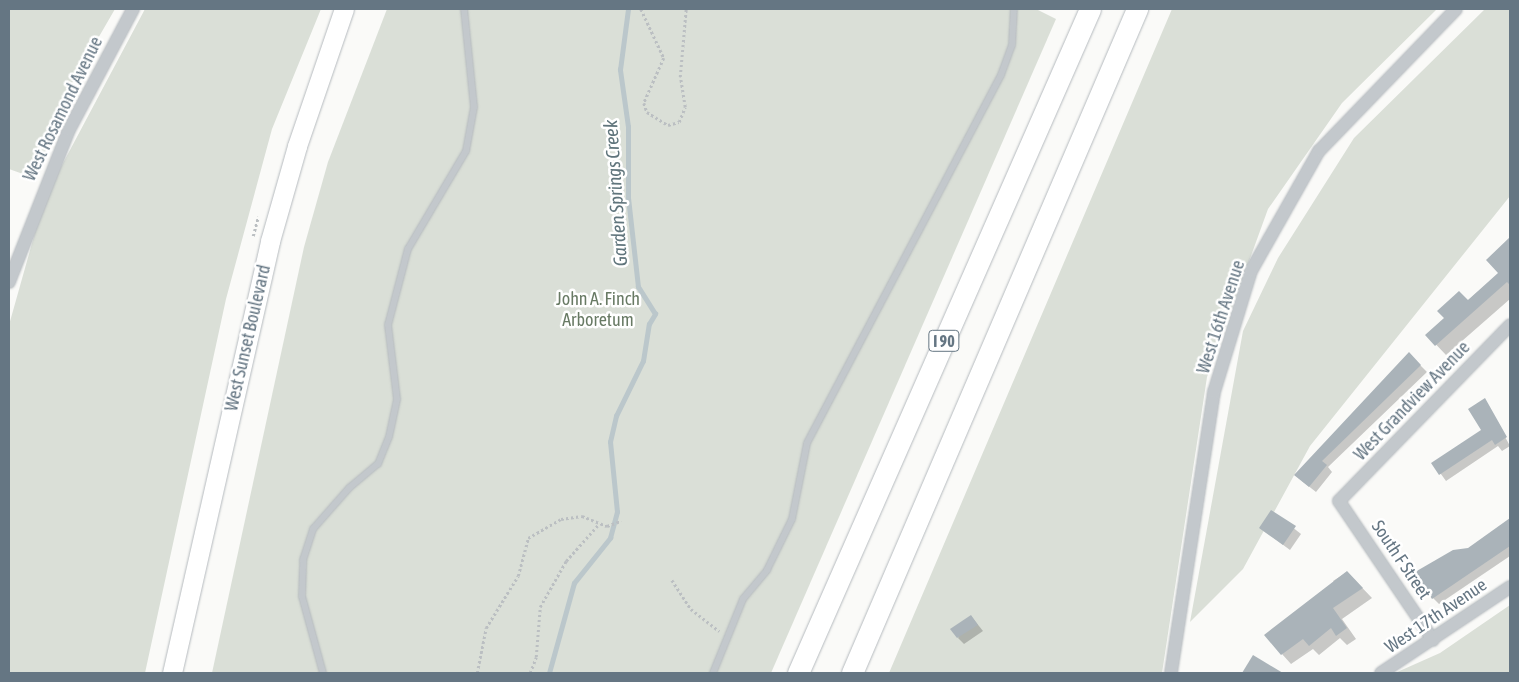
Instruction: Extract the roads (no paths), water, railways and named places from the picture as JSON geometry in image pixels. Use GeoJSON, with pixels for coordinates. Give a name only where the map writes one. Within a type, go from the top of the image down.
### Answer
{"type":"FeatureCollection","features":[{"type":"Feature","properties":{"kind":"highway","name":"I 90"},"geometry":{"type":"LineString","coordinates":[[798,673],[1090,9]]}},
{"type":"Feature","properties":{"kind":"highway","name":"I 90"},"geometry":{"type":"LineString","coordinates":[[852,673],[1137,9]]}},
{"type":"Feature","properties":{"kind":"main road","name":"West Sunset Boulevard"},"geometry":{"type":"LineString","coordinates":[[172,673],[270,241],[296,146],[344,9]]}},
{"type":"Feature","properties":{"kind":"street","name":"West Rosamond Avenue"},"geometry":{"type":"LineString","coordinates":[[9,282],[69,130],[133,9]]}},
{"type":"Feature","properties":{"kind":"street","name":"West 16th Avenue"},"geometry":{"type":"LineString","coordinates":[[1171,673],[1214,392],[1251,270],[1319,151],[1456,9]]}},
{"type":"Feature","properties":{"kind":"street","name":"West Grandview Avenue"},"geometry":{"type":"LineString","coordinates":[[1340,501],[1510,325]]}},
{"type":"Feature","properties":{"kind":"street","name":"South F Street"},"geometry":{"type":"LineString","coordinates":[[1340,501],[1433,640]]}},
{"type":"Feature","properties":{"kind":"street","name":"West 17th Avenue"},"geometry":{"type":"LineString","coordinates":[[1381,673],[1510,587]]}},
{"type":"Feature","properties":{"kind":"lane"},"geometry":{"type":"LineString","coordinates":[[323,673],[302,596],[303,560],[313,529],[378,464],[389,437],[397,399],[388,325],[408,249],[466,151],[469,133],[472,64],[464,9]]}},
{"type":"Feature","properties":{"kind":"lane"},"geometry":{"type":"LineString","coordinates":[[713,673],[744,599],[767,570],[792,519],[807,443],[1001,74],[1012,45],[1014,9]]}},
{"type":"Feature","properties":{"kind":"waterway","name":"Garden Springs Creek"},"geometry":{"type":"LineString","coordinates":[[549,673],[574,583],[610,538],[617,512],[610,442],[616,416],[643,361],[649,324],[655,314],[638,287],[628,198],[628,127],[620,70],[628,9]]}},
{"type":"Feature","properties":{"kind":"park label","name":"John A. Finch Arboretum"},"geometry":{"type":"Point","coordinates":[598,310]}}]}
